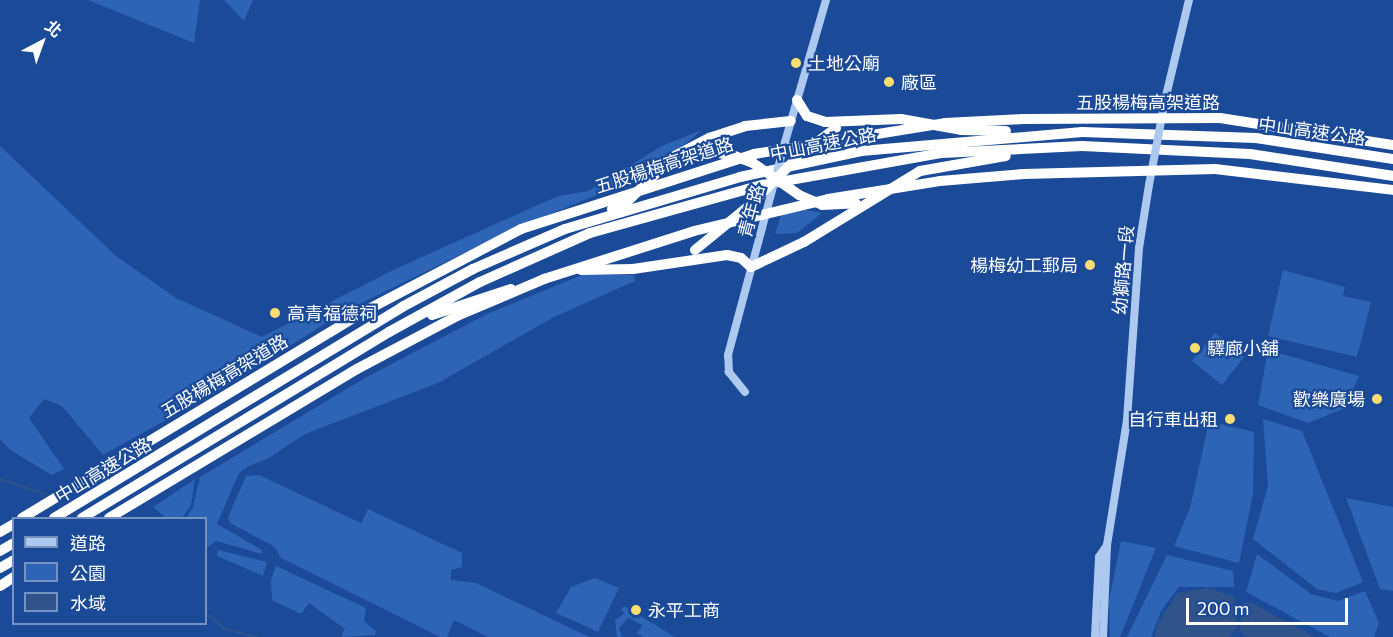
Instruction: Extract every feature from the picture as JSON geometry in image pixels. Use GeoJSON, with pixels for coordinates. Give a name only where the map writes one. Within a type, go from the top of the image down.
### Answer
{"type":"FeatureCollection","features":[{"type":"Feature","properties":{"kind":"highway"},"geometry":{"type":"LineString","coordinates":[[797,100],[815,121],[901,119],[962,130],[1082,132]]}},
{"type":"Feature","properties":{"kind":"highway","name":"五股楊梅高架道路"},"geometry":{"type":"LineString","coordinates":[[25,517],[366,310],[521,229],[754,154],[945,123],[1023,119],[1220,118],[1393,145]]}},
{"type":"Feature","properties":{"kind":"highway"},"geometry":{"type":"LineString","coordinates":[[682,260],[726,227],[776,177],[836,128],[861,119]]}},
{"type":"Feature","properties":{"kind":"highway"},"geometry":{"type":"LineString","coordinates":[[565,229],[628,201],[663,165],[684,151],[745,126],[791,121]]}},
{"type":"Feature","properties":{"kind":"highway","name":"中山高速公路"},"geometry":{"type":"LineString","coordinates":[[57,517],[402,308],[473,268],[565,229],[740,177],[861,151],[1082,132],[1256,138],[1393,159]]}},
{"type":"Feature","properties":{"kind":"highway"},"geometry":{"type":"LineString","coordinates":[[390,332],[504,291],[579,271],[633,269],[727,255],[741,258],[751,267],[804,242],[898,181],[940,166],[1067,147]]}},
{"type":"Feature","properties":{"kind":"highway","name":"中山高速公路"},"geometry":{"type":"LineString","coordinates":[[85,517],[390,332],[536,256],[590,233],[642,218],[854,166],[942,153],[1067,147],[1250,154],[1393,176]]}},
{"type":"Feature","properties":{"kind":"highway"},"geometry":{"type":"LineString","coordinates":[[684,151],[700,150],[732,154],[776,177],[799,195],[822,205],[856,203],[872,199]]}},
{"type":"Feature","properties":{"kind":"highway"},"geometry":{"type":"LineString","coordinates":[[113,517],[357,369],[457,316],[544,279],[694,231],[839,198],[940,181],[1024,174],[1215,169],[1393,190]]}},
{"type":"Feature","properties":{"kind":"street","name":"青年路"},"geometry":{"type":"LineString","coordinates":[[745,392],[729,372],[728,355],[826,0]]}},
{"type":"Feature","properties":{"kind":"street","name":"幼獅路一段"},"geometry":{"type":"LineString","coordinates":[[1103,637],[1107,545],[1127,420],[1139,248],[1165,100],[1189,0]]}},
{"type":"Feature","properties":{"kind":"street","name":"幼獅路一段"},"geometry":{"type":"LineString","coordinates":[[1095,637],[1099,557],[1107,545]]}},
{"type":"Feature","properties":{"kind":"green space"},"geometry":{"type":"Polygon","coordinates":[[[88,0],[200,0],[194,43],[88,0]]]}},
{"type":"Feature","properties":{"kind":"green space"},"geometry":{"type":"Polygon","coordinates":[[[224,0],[253,0],[244,21],[224,0]]]}},
{"type":"Feature","properties":{"kind":"green space"},"geometry":{"type":"Polygon","coordinates":[[[702,130],[648,174],[511,230],[347,310],[213,394],[103,455],[62,406],[44,399],[29,418],[64,469],[52,475],[10,450],[0,439],[0,146],[116,256],[176,298],[262,337],[395,269],[558,196],[588,191],[662,146],[702,130]]]}},
{"type":"Feature","properties":{"kind":"green space"},"geometry":{"type":"Polygon","coordinates":[[[800,209],[822,213],[797,233],[775,234],[781,215],[800,209]]]}},
{"type":"Feature","properties":{"kind":"green space"},"geometry":{"type":"Polygon","coordinates":[[[1283,270],[1345,287],[1343,296],[1371,302],[1357,357],[1268,336],[1283,270]]]}},
{"type":"Feature","properties":{"kind":"green space"},"geometry":{"type":"Polygon","coordinates":[[[582,275],[634,275],[635,281],[554,317],[438,383],[305,434],[267,459],[249,466],[239,473],[217,524],[262,550],[262,554],[216,541],[207,547],[207,517],[187,517],[193,507],[200,477],[365,378],[487,314],[582,275]]]}},
{"type":"Feature","properties":{"kind":"green space"},"geometry":{"type":"Polygon","coordinates":[[[1215,333],[1244,357],[1222,385],[1192,361],[1215,333]]]}},
{"type":"Feature","properties":{"kind":"green space"},"geometry":{"type":"Polygon","coordinates":[[[1268,350],[1359,376],[1345,408],[1308,423],[1258,405],[1268,350]]]}},
{"type":"Feature","properties":{"kind":"green space"},"geometry":{"type":"Polygon","coordinates":[[[1263,419],[1302,431],[1363,582],[1336,593],[1317,589],[1253,539],[1268,486],[1263,419]]]}},
{"type":"Feature","properties":{"kind":"green space"},"geometry":{"type":"Polygon","coordinates":[[[1209,421],[1254,432],[1253,494],[1239,563],[1174,546],[1190,508],[1209,421]]]}},
{"type":"Feature","properties":{"kind":"green space"},"geometry":{"type":"Polygon","coordinates":[[[259,475],[361,523],[368,509],[462,553],[462,567],[451,570],[451,580],[476,583],[589,637],[488,637],[454,620],[447,637],[440,637],[281,558],[275,547],[230,523],[228,517],[246,476],[259,475]]]}},
{"type":"Feature","properties":{"kind":"green space"},"geometry":{"type":"Polygon","coordinates":[[[195,479],[191,505],[183,517],[165,517],[153,507],[195,479]]]}},
{"type":"Feature","properties":{"kind":"green space"},"geometry":{"type":"Polygon","coordinates":[[[1346,498],[1393,507],[1393,591],[1380,589],[1346,498]]]}},
{"type":"Feature","properties":{"kind":"green space"},"geometry":{"type":"Polygon","coordinates":[[[1121,541],[1156,548],[1120,637],[1110,637],[1109,601],[1121,541]]]}},
{"type":"Feature","properties":{"kind":"green space"},"geometry":{"type":"Polygon","coordinates":[[[218,550],[267,562],[263,576],[217,556],[218,550]]]}},
{"type":"Feature","properties":{"kind":"green space"},"geometry":{"type":"Polygon","coordinates":[[[1257,554],[1311,594],[1338,601],[1365,591],[1379,623],[1374,637],[1330,637],[1246,592],[1257,554]]]}},
{"type":"Feature","properties":{"kind":"green space"},"geometry":{"type":"Polygon","coordinates":[[[1167,555],[1233,571],[1234,587],[1179,587],[1161,611],[1151,637],[1127,637],[1167,555]]]}},
{"type":"Feature","properties":{"kind":"green space"},"geometry":{"type":"Polygon","coordinates":[[[276,566],[366,608],[364,621],[376,631],[375,635],[341,637],[345,629],[309,603],[301,614],[272,600],[271,580],[276,566]]]}},
{"type":"Feature","properties":{"kind":"green space"},"geometry":{"type":"Polygon","coordinates":[[[595,578],[619,588],[598,632],[556,613],[571,587],[595,578]]]}},
{"type":"Feature","properties":{"kind":"green space"},"geometry":{"type":"Polygon","coordinates":[[[624,606],[675,637],[643,637],[637,633],[642,625],[628,618],[619,628],[622,637],[617,637],[615,620],[625,613],[621,610],[624,606]]]}},
{"type":"Feature","properties":{"kind":"water"},"geometry":{"type":"Polygon","coordinates":[[[1208,588],[1234,596],[1237,628],[1229,637],[1155,637],[1157,625],[1177,593],[1208,588]]]}},
{"type":"Feature","properties":{"kind":"water"},"geometry":{"type":"Polygon","coordinates":[[[1243,603],[1252,603],[1315,637],[1247,637],[1239,632],[1243,603]]]}},
{"type":"Feature","properties":{"kind":"waterway"},"geometry":{"type":"LineString","coordinates":[[0,479],[45,494]]}},
{"type":"Feature","properties":{"kind":"waterway"},"geometry":{"type":"LineString","coordinates":[[207,614],[225,629],[258,637]]}},
{"type":"Feature","properties":{"kind":"place","name":"土地公廟"},"geometry":{"type":"Point","coordinates":[796,63]}},
{"type":"Feature","properties":{"kind":"place","name":"廠區"},"geometry":{"type":"Point","coordinates":[889,82]}},
{"type":"Feature","properties":{"kind":"place","name":"楊梅幼工郵局"},"geometry":{"type":"Point","coordinates":[1090,265]}},
{"type":"Feature","properties":{"kind":"place","name":"高青福德祠"},"geometry":{"type":"Point","coordinates":[275,313]}},
{"type":"Feature","properties":{"kind":"place","name":"驛廊小舖"},"geometry":{"type":"Point","coordinates":[1195,348]}},
{"type":"Feature","properties":{"kind":"place","name":"歡樂廣場"},"geometry":{"type":"Point","coordinates":[1377,399]}},
{"type":"Feature","properties":{"kind":"place","name":"自行車出租"},"geometry":{"type":"Point","coordinates":[1230,419]}},
{"type":"Feature","properties":{"kind":"place","name":"永平工商"},"geometry":{"type":"Point","coordinates":[636,610]}}]}
